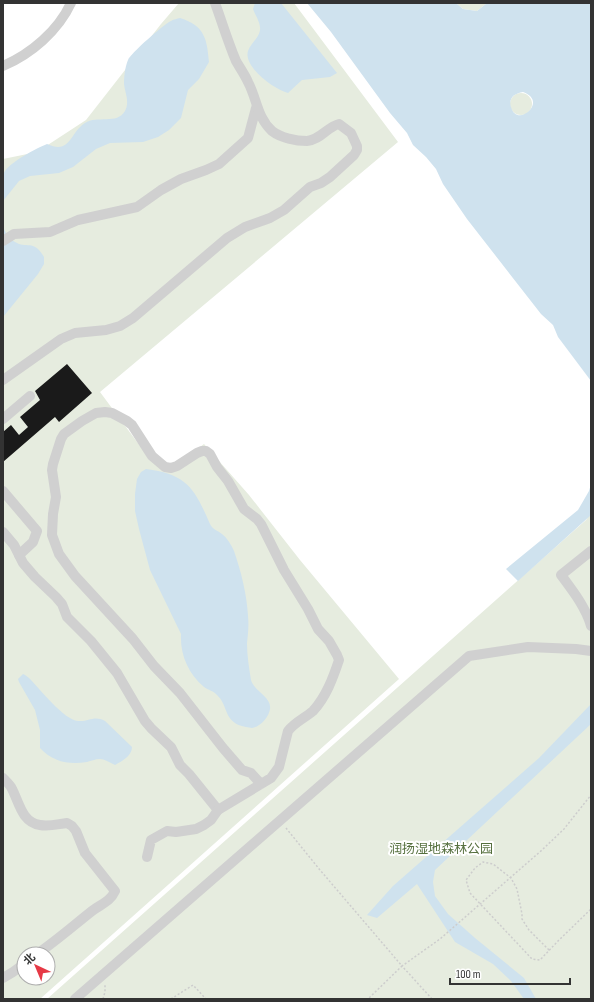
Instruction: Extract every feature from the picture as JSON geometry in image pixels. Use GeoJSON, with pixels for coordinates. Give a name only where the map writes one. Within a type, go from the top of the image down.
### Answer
{"type":"FeatureCollection","features":[{"type":"Feature","properties":{"kind":"street"},"geometry":{"type":"LineString","coordinates":[[3,66],[15,61],[40,44],[66,15],[71,3]]}},
{"type":"Feature","properties":{"kind":"street"},"geometry":{"type":"LineString","coordinates":[[3,380],[61,339],[75,334],[106,330],[120,326],[133,318],[227,238],[245,226],[270,218],[284,210],[310,187],[321,183],[330,177],[354,155],[357,150],[357,146],[350,133],[339,124],[334,125],[317,138],[308,141],[291,139],[281,136],[273,131],[256,108],[248,83],[236,60],[215,3]]}},
{"type":"Feature","properties":{"kind":"street"},"geometry":{"type":"LineString","coordinates":[[7,238],[30,232],[50,232],[78,220],[123,210],[143,203],[161,190],[181,179],[219,164],[248,138],[256,108]]}},
{"type":"Feature","properties":{"kind":"street"},"geometry":{"type":"LineString","coordinates":[[3,419],[30,396]]}},
{"type":"Feature","properties":{"kind":"street"},"geometry":{"type":"LineString","coordinates":[[147,857],[151,840],[159,834],[167,830],[176,832],[196,829],[204,825],[211,820],[218,810],[271,778],[279,767],[287,740],[288,731],[292,726],[311,712],[322,700],[338,660],[337,655],[329,641],[318,629],[308,609],[284,570],[261,524],[244,509],[210,454],[206,451],[202,451],[177,466],[171,468],[165,467],[152,456],[139,435],[127,421],[112,413],[96,413],[64,434],[53,464],[56,497],[52,529],[59,554],[75,576],[133,640],[154,666],[180,693],[242,770],[251,773],[261,784]]}},
{"type":"Feature","properties":{"kind":"street"},"geometry":{"type":"LineString","coordinates":[[3,491],[37,531]]}},
{"type":"Feature","properties":{"kind":"street"},"geometry":{"type":"LineString","coordinates":[[37,531],[52,529]]}},
{"type":"Feature","properties":{"kind":"street"},"geometry":{"type":"LineString","coordinates":[[19,555],[33,542],[37,531]]}},
{"type":"Feature","properties":{"kind":"street"},"geometry":{"type":"LineString","coordinates":[[3,532],[14,545],[23,563],[62,604],[67,617],[91,641],[117,673],[148,724],[171,747],[180,765],[193,778],[218,810]]}},
{"type":"Feature","properties":{"kind":"street"},"geometry":{"type":"LineString","coordinates":[[591,551],[561,575],[571,588],[588,616],[591,626]]}},
{"type":"Feature","properties":{"kind":"street"},"geometry":{"type":"LineString","coordinates":[[75,999],[469,656],[528,648],[576,649],[591,651]]}},
{"type":"Feature","properties":{"kind":"street"},"geometry":{"type":"LineString","coordinates":[[3,778],[10,787],[26,818],[34,824],[50,825],[67,823],[72,826],[85,853],[115,891],[107,902],[94,910],[48,946]]}},
{"type":"Feature","properties":{"kind":"street"},"geometry":{"type":"LineString","coordinates":[[3,978],[16,970]]}},
{"type":"Feature","properties":{"kind":"path"},"geometry":{"type":"LineString","coordinates":[[368,999],[402,966],[440,939],[511,878],[564,829],[591,795]]}},
{"type":"Feature","properties":{"kind":"path"},"geometry":{"type":"LineString","coordinates":[[280,820],[320,870],[432,999]]}},
{"type":"Feature","properties":{"kind":"path"},"geometry":{"type":"LineString","coordinates":[[549,950],[529,930],[522,919],[517,889],[511,878],[493,864],[483,862],[475,868],[466,880],[470,893],[532,959],[540,960],[591,909]]}},
{"type":"Feature","properties":{"kind":"path"},"geometry":{"type":"LineString","coordinates":[[103,974],[105,992],[103,999]]}},
{"type":"Feature","properties":{"kind":"path"},"geometry":{"type":"LineString","coordinates":[[171,999],[193,985],[206,999]]}},
{"type":"Feature","properties":{"kind":"green space"},"geometry":{"type":"Polygon","coordinates":[[[179,3],[294,3],[398,142],[100,392],[143,450],[169,470],[204,444],[249,495],[300,560],[399,679],[56,985],[56,946],[16,946],[16,986],[55,986],[40,999],[3,999],[3,159],[37,152],[86,120],[179,3]]]}},
{"type":"Feature","properties":{"kind":"green space"},"geometry":{"type":"Polygon","coordinates":[[[456,3],[487,3],[477,11],[463,9],[456,3]]]}},
{"type":"Feature","properties":{"kind":"green space"},"geometry":{"type":"Polygon","coordinates":[[[521,93],[529,96],[532,104],[529,112],[521,115],[513,112],[510,104],[513,96],[521,93]]]}},
{"type":"Feature","properties":{"kind":"green space","name":"润扬湿地森林公园"},"geometry":{"type":"Polygon","coordinates":[[[591,513],[591,999],[47,999],[586,520],[591,513]]]}},
{"type":"Feature","properties":{"kind":"water"},"geometry":{"type":"Polygon","coordinates":[[[255,3],[281,3],[337,73],[330,77],[302,80],[288,93],[268,83],[255,71],[250,64],[248,57],[248,51],[258,36],[260,30],[259,22],[253,9],[255,3]]]}},
{"type":"Feature","properties":{"kind":"water"},"geometry":{"type":"Polygon","coordinates":[[[307,3],[456,3],[463,9],[477,11],[487,3],[591,3],[591,381],[558,337],[553,325],[541,314],[467,219],[443,184],[436,169],[413,145],[407,133],[390,113],[331,32],[307,3]],[[523,92],[513,96],[510,104],[514,113],[519,115],[529,111],[532,107],[533,101],[530,96],[523,92]]]}},
{"type":"Feature","properties":{"kind":"water"},"geometry":{"type":"Polygon","coordinates":[[[180,18],[188,21],[200,29],[206,40],[209,62],[199,79],[188,90],[181,118],[169,130],[158,137],[143,142],[110,143],[96,149],[73,167],[59,173],[30,176],[19,181],[3,201],[2,183],[4,173],[17,160],[47,144],[55,147],[66,145],[85,123],[95,120],[117,118],[125,111],[127,98],[124,81],[125,69],[128,60],[141,46],[167,23],[180,18]]]}},
{"type":"Feature","properties":{"kind":"water"},"geometry":{"type":"Polygon","coordinates":[[[3,227],[13,241],[37,248],[44,257],[44,264],[38,274],[3,317],[3,227]]]}},
{"type":"Feature","properties":{"kind":"water"},"geometry":{"type":"Polygon","coordinates":[[[146,469],[172,475],[188,486],[200,502],[211,526],[226,537],[234,551],[245,591],[248,623],[247,652],[251,680],[266,697],[270,705],[266,718],[261,724],[255,727],[246,727],[233,722],[227,714],[221,699],[198,682],[189,670],[186,663],[182,649],[181,634],[150,570],[135,511],[137,479],[141,472],[146,469]]]}},
{"type":"Feature","properties":{"kind":"water"},"geometry":{"type":"Polygon","coordinates":[[[591,484],[591,515],[518,581],[506,569],[578,510],[589,491],[591,484]]]}},
{"type":"Feature","properties":{"kind":"water"},"geometry":{"type":"Polygon","coordinates":[[[23,674],[29,678],[59,710],[72,719],[82,721],[101,719],[105,721],[132,747],[132,750],[128,756],[115,765],[106,760],[100,759],[80,763],[68,763],[50,757],[40,748],[40,730],[35,710],[18,679],[23,674]]]}},
{"type":"Feature","properties":{"kind":"water"},"geometry":{"type":"Polygon","coordinates":[[[591,704],[591,724],[435,870],[433,882],[435,896],[448,914],[524,978],[536,999],[524,999],[511,981],[493,964],[455,942],[417,884],[377,918],[367,915],[393,886],[539,758],[591,704]]]}},
{"type":"Feature","properties":{"kind":"building"},"geometry":{"type":"Polygon","coordinates":[[[67,364],[92,393],[59,422],[55,417],[3,462],[3,432],[11,425],[19,435],[28,427],[20,417],[40,400],[35,391],[67,364]]]}}]}
